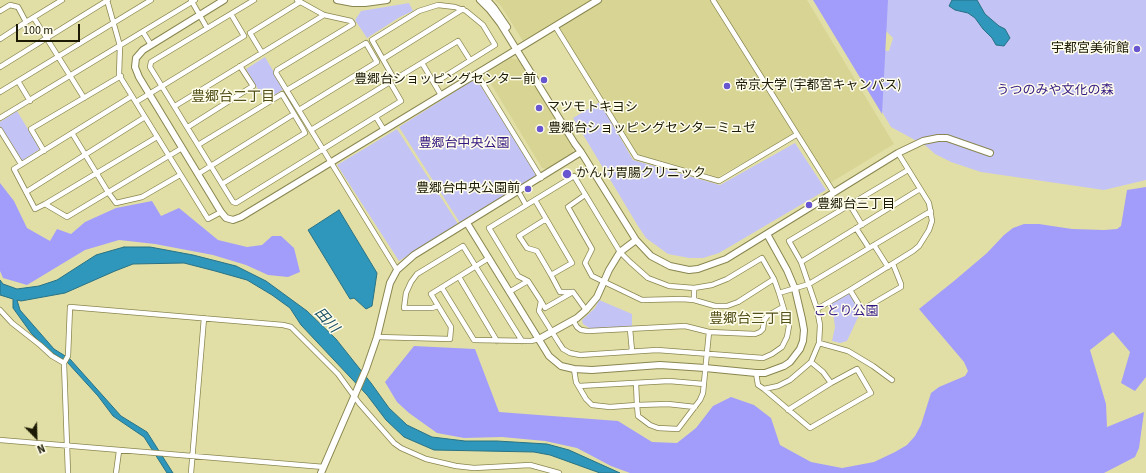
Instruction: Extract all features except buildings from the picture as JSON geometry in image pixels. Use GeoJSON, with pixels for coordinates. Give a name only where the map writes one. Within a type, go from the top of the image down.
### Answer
{"type":"FeatureCollection","features":[{"type":"Feature","properties":{"kind":"street"},"geometry":{"type":"LineString","coordinates":[[0,39],[62,0]]}},
{"type":"Feature","properties":{"kind":"street"},"geometry":{"type":"LineString","coordinates":[[0,67],[108,0],[120,46],[120,76],[208,219],[221,212]]}},
{"type":"Feature","properties":{"kind":"street"},"geometry":{"type":"LineString","coordinates":[[0,92],[151,0]]}},
{"type":"Feature","properties":{"kind":"street"},"geometry":{"type":"LineString","coordinates":[[224,0],[143,50],[136,58],[135,67],[139,77],[221,212],[226,218],[233,220],[241,217],[331,163],[598,0]]}},
{"type":"Feature","properties":{"kind":"street"},"geometry":{"type":"LineString","coordinates":[[254,0],[151,62],[150,67],[233,202],[236,203],[401,101],[390,82],[311,130]]}},
{"type":"Feature","properties":{"kind":"street"},"geometry":{"type":"LineString","coordinates":[[337,0],[353,3],[364,3],[387,0]]}},
{"type":"Feature","properties":{"kind":"street"},"geometry":{"type":"LineString","coordinates":[[480,0],[495,15],[519,48]]}},
{"type":"Feature","properties":{"kind":"street"},"geometry":{"type":"LineString","coordinates":[[486,0],[499,14],[571,138],[636,240],[646,252],[660,262],[670,266],[689,270],[718,263],[898,153],[923,140],[938,138],[955,140],[990,153]]}},
{"type":"Feature","properties":{"kind":"street"},"geometry":{"type":"LineString","coordinates":[[713,0],[796,135],[834,193]]}},
{"type":"Feature","properties":{"kind":"street"},"geometry":{"type":"LineString","coordinates":[[0,118],[192,1],[208,28]]}},
{"type":"Feature","properties":{"kind":"street"},"geometry":{"type":"LineString","coordinates":[[262,53],[250,33],[299,1],[324,15],[351,20],[353,24],[277,70],[276,73],[397,270]]}},
{"type":"Feature","properties":{"kind":"street"},"geometry":{"type":"LineString","coordinates":[[0,11],[10,5],[18,7],[26,22]]}},
{"type":"Feature","properties":{"kind":"street"},"geometry":{"type":"LineString","coordinates":[[434,83],[494,45],[483,25],[463,9],[455,6],[438,5],[419,11],[372,40],[393,77],[397,78],[458,41],[470,60]]}},
{"type":"Feature","properties":{"kind":"street"},"geometry":{"type":"LineString","coordinates":[[383,60],[463,9]]}},
{"type":"Feature","properties":{"kind":"street"},"geometry":{"type":"LineString","coordinates":[[136,102],[244,36],[231,14]]}},
{"type":"Feature","properties":{"kind":"street"},"geometry":{"type":"LineString","coordinates":[[175,106],[324,15]]}},
{"type":"Feature","properties":{"kind":"street"},"geometry":{"type":"LineString","coordinates":[[34,18],[84,98]]}},
{"type":"Feature","properties":{"kind":"street"},"geometry":{"type":"LineString","coordinates":[[555,26],[636,157],[719,181],[796,135]]}},
{"type":"Feature","properties":{"kind":"street"},"geometry":{"type":"LineString","coordinates":[[143,32],[151,45]]}},
{"type":"Feature","properties":{"kind":"street"},"geometry":{"type":"LineString","coordinates":[[287,90],[366,43],[377,62],[299,110]]}},
{"type":"Feature","properties":{"kind":"street"},"geometry":{"type":"LineString","coordinates":[[422,63],[442,95]]}},
{"type":"Feature","properties":{"kind":"street"},"geometry":{"type":"LineString","coordinates":[[188,127],[253,86],[240,66]]}},
{"type":"Feature","properties":{"kind":"street"},"geometry":{"type":"LineString","coordinates":[[476,74],[540,178]]}},
{"type":"Feature","properties":{"kind":"street"},"geometry":{"type":"LineString","coordinates":[[44,150],[31,129],[120,76]]}},
{"type":"Feature","properties":{"kind":"street"},"geometry":{"type":"LineString","coordinates":[[18,81],[30,101]]}},
{"type":"Feature","properties":{"kind":"street"},"geometry":{"type":"LineString","coordinates":[[198,145],[282,94],[305,133],[222,184]]}},
{"type":"Feature","properties":{"kind":"street"},"geometry":{"type":"LineString","coordinates":[[132,96],[14,169],[35,209],[97,174],[157,137]]}},
{"type":"Feature","properties":{"kind":"street"},"geometry":{"type":"LineString","coordinates":[[198,174],[294,114]]}},
{"type":"Feature","properties":{"kind":"street"},"geometry":{"type":"LineString","coordinates":[[26,192],[145,117]]}},
{"type":"Feature","properties":{"kind":"street"},"geometry":{"type":"LineString","coordinates":[[376,117],[384,130]]}},
{"type":"Feature","properties":{"kind":"street"},"geometry":{"type":"LineString","coordinates":[[0,130],[21,164]]}},
{"type":"Feature","properties":{"kind":"street"},"geometry":{"type":"LineString","coordinates":[[72,133],[116,203],[142,197],[180,175]]}},
{"type":"Feature","properties":{"kind":"street"},"geometry":{"type":"LineString","coordinates":[[45,204],[67,217],[182,148]]}},
{"type":"Feature","properties":{"kind":"street"},"geometry":{"type":"LineString","coordinates":[[321,473],[366,369],[377,337],[388,289],[392,277],[397,270],[414,255],[581,152]]}},
{"type":"Feature","properties":{"kind":"street"},"geometry":{"type":"LineString","coordinates":[[817,310],[914,251],[920,246],[929,230],[932,221],[929,203],[898,153]]}},
{"type":"Feature","properties":{"kind":"street"},"geometry":{"type":"LineString","coordinates":[[764,389],[778,386],[790,380],[811,362],[819,343],[820,325],[817,310],[801,262],[789,241],[908,170]]}},
{"type":"Feature","properties":{"kind":"street"},"geometry":{"type":"LineString","coordinates":[[541,301],[539,311],[563,349],[570,354],[580,355],[657,350],[763,358],[782,347],[787,337],[789,326],[779,293],[774,279],[762,258],[726,279],[712,285],[694,288],[669,286],[648,278],[620,252],[574,176],[489,228],[518,276],[528,281],[541,301],[545,308],[573,292]]}},
{"type":"Feature","properties":{"kind":"street"},"geometry":{"type":"LineString","coordinates":[[801,262],[920,189]]}},
{"type":"Feature","properties":{"kind":"street"},"geometry":{"type":"LineString","coordinates":[[518,191],[526,205]]}},
{"type":"Feature","properties":{"kind":"street"},"geometry":{"type":"LineString","coordinates":[[585,195],[568,206],[592,249],[585,263],[592,276],[642,300],[682,299],[694,300],[715,306],[727,306],[738,302],[774,279]]}},
{"type":"Feature","properties":{"kind":"street"},"geometry":{"type":"LineString","coordinates":[[536,200],[572,263],[551,275]]}},
{"type":"Feature","properties":{"kind":"street"},"geometry":{"type":"LineString","coordinates":[[850,205],[862,225]]}},
{"type":"Feature","properties":{"kind":"street"},"geometry":{"type":"LineString","coordinates":[[779,293],[809,284],[931,211]]}},
{"type":"Feature","properties":{"kind":"street"},"geometry":{"type":"LineString","coordinates":[[546,219],[519,236],[527,248],[537,251],[560,292],[573,292]]}},
{"type":"Feature","properties":{"kind":"street"},"geometry":{"type":"LineString","coordinates":[[467,223],[548,356],[560,366],[574,370],[660,365],[765,373],[784,366],[790,362],[800,349],[803,341],[804,330],[795,289],[787,270],[767,234]]}},
{"type":"Feature","properties":{"kind":"street"},"geometry":{"type":"LineString","coordinates":[[856,228],[869,248]]}},
{"type":"Feature","properties":{"kind":"street"},"geometry":{"type":"LineString","coordinates":[[442,288],[474,340],[522,341],[539,339],[552,333],[586,310],[597,297],[605,282],[609,270],[620,252],[636,240]]}},
{"type":"Feature","properties":{"kind":"street"},"geometry":{"type":"LineString","coordinates":[[874,245],[888,267]]}},
{"type":"Feature","properties":{"kind":"street"},"geometry":{"type":"LineString","coordinates":[[438,306],[432,308],[404,308],[406,293],[417,274],[463,246],[522,341]]}},
{"type":"Feature","properties":{"kind":"street"},"geometry":{"type":"LineString","coordinates":[[377,337],[450,339],[451,327],[431,294],[489,258]]}},
{"type":"Feature","properties":{"kind":"street"},"geometry":{"type":"LineString","coordinates":[[850,290],[861,308],[865,308],[901,287],[893,264]]}},
{"type":"Feature","properties":{"kind":"street"},"geometry":{"type":"LineString","coordinates":[[459,277],[497,341]]}},
{"type":"Feature","properties":{"kind":"street"},"geometry":{"type":"LineString","coordinates":[[510,292],[528,281]]}},
{"type":"Feature","properties":{"kind":"street"},"geometry":{"type":"LineString","coordinates":[[694,288],[694,300]]}},
{"type":"Feature","properties":{"kind":"street"},"geometry":{"type":"LineString","coordinates":[[573,292],[586,310]]}},
{"type":"Feature","properties":{"kind":"street"},"geometry":{"type":"LineString","coordinates":[[68,473],[64,363],[68,356],[70,307],[283,325],[291,327],[338,374],[394,444],[401,448],[426,459],[441,463],[474,468],[530,466],[559,473]]}},
{"type":"Feature","properties":{"kind":"street"},"geometry":{"type":"LineString","coordinates":[[573,320],[577,327],[588,331],[686,326],[709,332],[755,334],[760,332],[767,316],[783,307]]}},
{"type":"Feature","properties":{"kind":"street"},"geometry":{"type":"LineString","coordinates":[[0,310],[12,323],[52,356],[64,363]]}},
{"type":"Feature","properties":{"kind":"street"},"geometry":{"type":"LineString","coordinates":[[191,473],[204,318]]}},
{"type":"Feature","properties":{"kind":"street"},"geometry":{"type":"LineString","coordinates":[[630,329],[632,352]]}},
{"type":"Feature","properties":{"kind":"street"},"geometry":{"type":"LineString","coordinates":[[636,383],[638,416],[650,425],[658,428],[678,428],[700,400],[703,393],[709,332]]}},
{"type":"Feature","properties":{"kind":"street"},"geometry":{"type":"LineString","coordinates":[[819,343],[848,351],[873,366],[892,380]]}},
{"type":"Feature","properties":{"kind":"street"},"geometry":{"type":"LineString","coordinates":[[811,362],[823,372],[831,383]]}},
{"type":"Feature","properties":{"kind":"street"},"geometry":{"type":"LineString","coordinates":[[756,373],[758,385],[764,389],[788,410],[810,428],[871,393],[857,369],[831,383],[788,410]]}},
{"type":"Feature","properties":{"kind":"street"},"geometry":{"type":"LineString","coordinates":[[574,370],[576,382],[586,399],[592,405],[610,407],[668,404],[695,407]]}},
{"type":"Feature","properties":{"kind":"street"},"geometry":{"type":"LineString","coordinates":[[579,386],[669,381],[704,384]]}},
{"type":"Feature","properties":{"kind":"street"},"geometry":{"type":"LineString","coordinates":[[0,440],[67,447],[324,467]]}},
{"type":"Feature","properties":{"kind":"street"},"geometry":{"type":"LineString","coordinates":[[116,473],[119,451]]}},
{"type":"Feature","properties":{"kind":"shaded area","name":"帝京大学 (宇都宮キャンパス)"},"geometry":{"type":"Polygon","coordinates":[[[495,0],[807,0],[894,144],[830,183],[798,132],[718,177],[637,154],[556,23],[523,41],[501,6],[495,0]]]}},
{"type":"Feature","properties":{"kind":"shaded area"},"geometry":{"type":"Polygon","coordinates":[[[813,0],[888,0],[882,114],[813,0]]]}},
{"type":"Feature","properties":{"kind":"shaded area"},"geometry":{"type":"Polygon","coordinates":[[[952,0],[977,0],[985,14],[1005,29],[1010,38],[1004,46],[996,45],[975,18],[968,13],[955,10],[949,6],[952,0]]]}},
{"type":"Feature","properties":{"kind":"shaded area"},"geometry":{"type":"Polygon","coordinates":[[[511,58],[519,60],[572,146],[573,153],[548,169],[542,168],[488,79],[487,73],[511,58]]]}},
{"type":"Feature","properties":{"kind":"shaded area"},"geometry":{"type":"Polygon","coordinates":[[[0,183],[14,201],[27,228],[50,241],[57,229],[71,234],[85,222],[116,208],[152,201],[161,216],[179,208],[218,240],[247,247],[262,245],[272,236],[281,236],[294,248],[300,272],[288,277],[268,275],[246,265],[213,255],[155,244],[119,240],[85,250],[27,285],[3,278],[0,271],[0,183]]]}},
{"type":"Feature","properties":{"kind":"shaded area"},"geometry":{"type":"Polygon","coordinates":[[[1146,187],[1146,377],[1135,391],[1121,383],[1130,352],[1113,332],[1090,350],[1106,404],[1107,427],[1144,412],[1139,448],[1135,457],[1104,473],[630,473],[611,466],[577,448],[545,441],[502,437],[464,438],[437,433],[409,413],[397,402],[385,382],[414,346],[475,349],[499,412],[618,421],[652,442],[677,443],[696,428],[713,406],[731,397],[754,405],[771,418],[780,445],[811,462],[842,468],[874,462],[907,445],[915,436],[921,425],[931,393],[939,387],[965,376],[968,371],[964,362],[919,309],[987,253],[1013,228],[1024,224],[1039,224],[1072,229],[1117,229],[1121,226],[1127,190],[1146,187]]]}},
{"type":"Feature","properties":{"kind":"shaded area"},"geometry":{"type":"Polygon","coordinates":[[[339,210],[377,273],[372,306],[366,309],[354,298],[350,299],[308,230],[339,210]]]}},
{"type":"Feature","properties":{"kind":"shaded area"},"geometry":{"type":"Polygon","coordinates":[[[124,247],[150,247],[193,255],[236,266],[266,281],[307,311],[336,339],[389,408],[407,425],[432,437],[465,441],[547,444],[569,450],[620,473],[600,473],[550,455],[534,452],[434,450],[404,437],[386,420],[367,395],[301,325],[290,308],[247,280],[184,263],[133,264],[65,293],[21,301],[17,300],[20,310],[54,349],[70,359],[121,416],[147,432],[173,473],[167,473],[144,437],[113,416],[98,396],[67,362],[48,350],[31,333],[13,308],[13,299],[0,295],[0,280],[3,284],[17,289],[39,286],[57,280],[96,255],[124,247]]]}},
{"type":"Feature","properties":{"kind":"green space","name":"うつのみや文化の森"},"geometry":{"type":"Polygon","coordinates":[[[873,0],[1146,0],[1146,180],[1104,190],[981,172],[951,162],[935,154],[926,146],[891,127],[881,110],[867,49],[889,51],[893,38],[881,26],[873,0]]]}},
{"type":"Feature","properties":{"kind":"green space"},"geometry":{"type":"Polygon","coordinates":[[[409,3],[413,11],[400,17],[367,38],[355,20],[361,11],[409,3]]]}},
{"type":"Feature","properties":{"kind":"green space"},"geometry":{"type":"Polygon","coordinates":[[[265,57],[284,89],[265,101],[246,69],[265,57]]]}},
{"type":"Feature","properties":{"kind":"green space","name":"豊郷台中央公園"},"geometry":{"type":"Polygon","coordinates":[[[472,81],[479,83],[536,174],[534,180],[460,223],[399,127],[472,81]]]}},
{"type":"Feature","properties":{"kind":"green space"},"geometry":{"type":"Polygon","coordinates":[[[600,102],[633,160],[720,185],[795,143],[826,190],[719,253],[703,258],[689,258],[668,254],[646,238],[573,118],[600,102]]]}},
{"type":"Feature","properties":{"kind":"green space"},"geometry":{"type":"Polygon","coordinates":[[[17,111],[40,149],[22,161],[0,126],[0,122],[17,111]]]}},
{"type":"Feature","properties":{"kind":"green space"},"geometry":{"type":"Polygon","coordinates":[[[397,129],[458,224],[399,261],[337,165],[397,129]]]}},
{"type":"Feature","properties":{"kind":"green space","name":"ことり公園"},"geometry":{"type":"Polygon","coordinates":[[[849,292],[861,311],[847,341],[840,343],[832,341],[835,327],[833,312],[829,305],[849,292]]]}},
{"type":"Feature","properties":{"kind":"green space"},"geometry":{"type":"Polygon","coordinates":[[[599,300],[632,314],[632,327],[591,329],[583,324],[582,320],[595,308],[599,300]]]}},
{"type":"Feature","properties":{"kind":"place","name":"宇都宮美術館"},"geometry":{"type":"Point","coordinates":[1137,49]}},
{"type":"Feature","properties":{"kind":"place","name":"豊郷台ショッピングセンター前"},"geometry":{"type":"Point","coordinates":[544,80]}},
{"type":"Feature","properties":{"kind":"place","name":"帝京大学 (宇都宮キャンパス)"},"geometry":{"type":"Point","coordinates":[727,86]}},
{"type":"Feature","properties":{"kind":"place","name":"マツモトキヨシ"},"geometry":{"type":"Point","coordinates":[539,108]}},
{"type":"Feature","properties":{"kind":"place","name":"豊郷台ショッピングセンターミュゼ"},"geometry":{"type":"Point","coordinates":[540,129]}},
{"type":"Feature","properties":{"kind":"place","name":"かんけ胃腸クリニック"},"geometry":{"type":"Point","coordinates":[567,174]}},
{"type":"Feature","properties":{"kind":"place","name":"豊郷台中央公園前"},"geometry":{"type":"Point","coordinates":[528,189]}},
{"type":"Feature","properties":{"kind":"place","name":"豊郷台三丁目"},"geometry":{"type":"Point","coordinates":[809,205]}},
{"type":"Feature","properties":{"kind":"district","name":"豊郷台二丁目"},"geometry":{"type":"Point","coordinates":[233,98]}},
{"type":"Feature","properties":{"kind":"district","name":"豊郷台三丁目"},"geometry":{"type":"Point","coordinates":[751,320]}},
{"type":"Feature","properties":{"kind":"water label","name":"田川"},"geometry":{"type":"Point","coordinates":[326,321]}}]}
